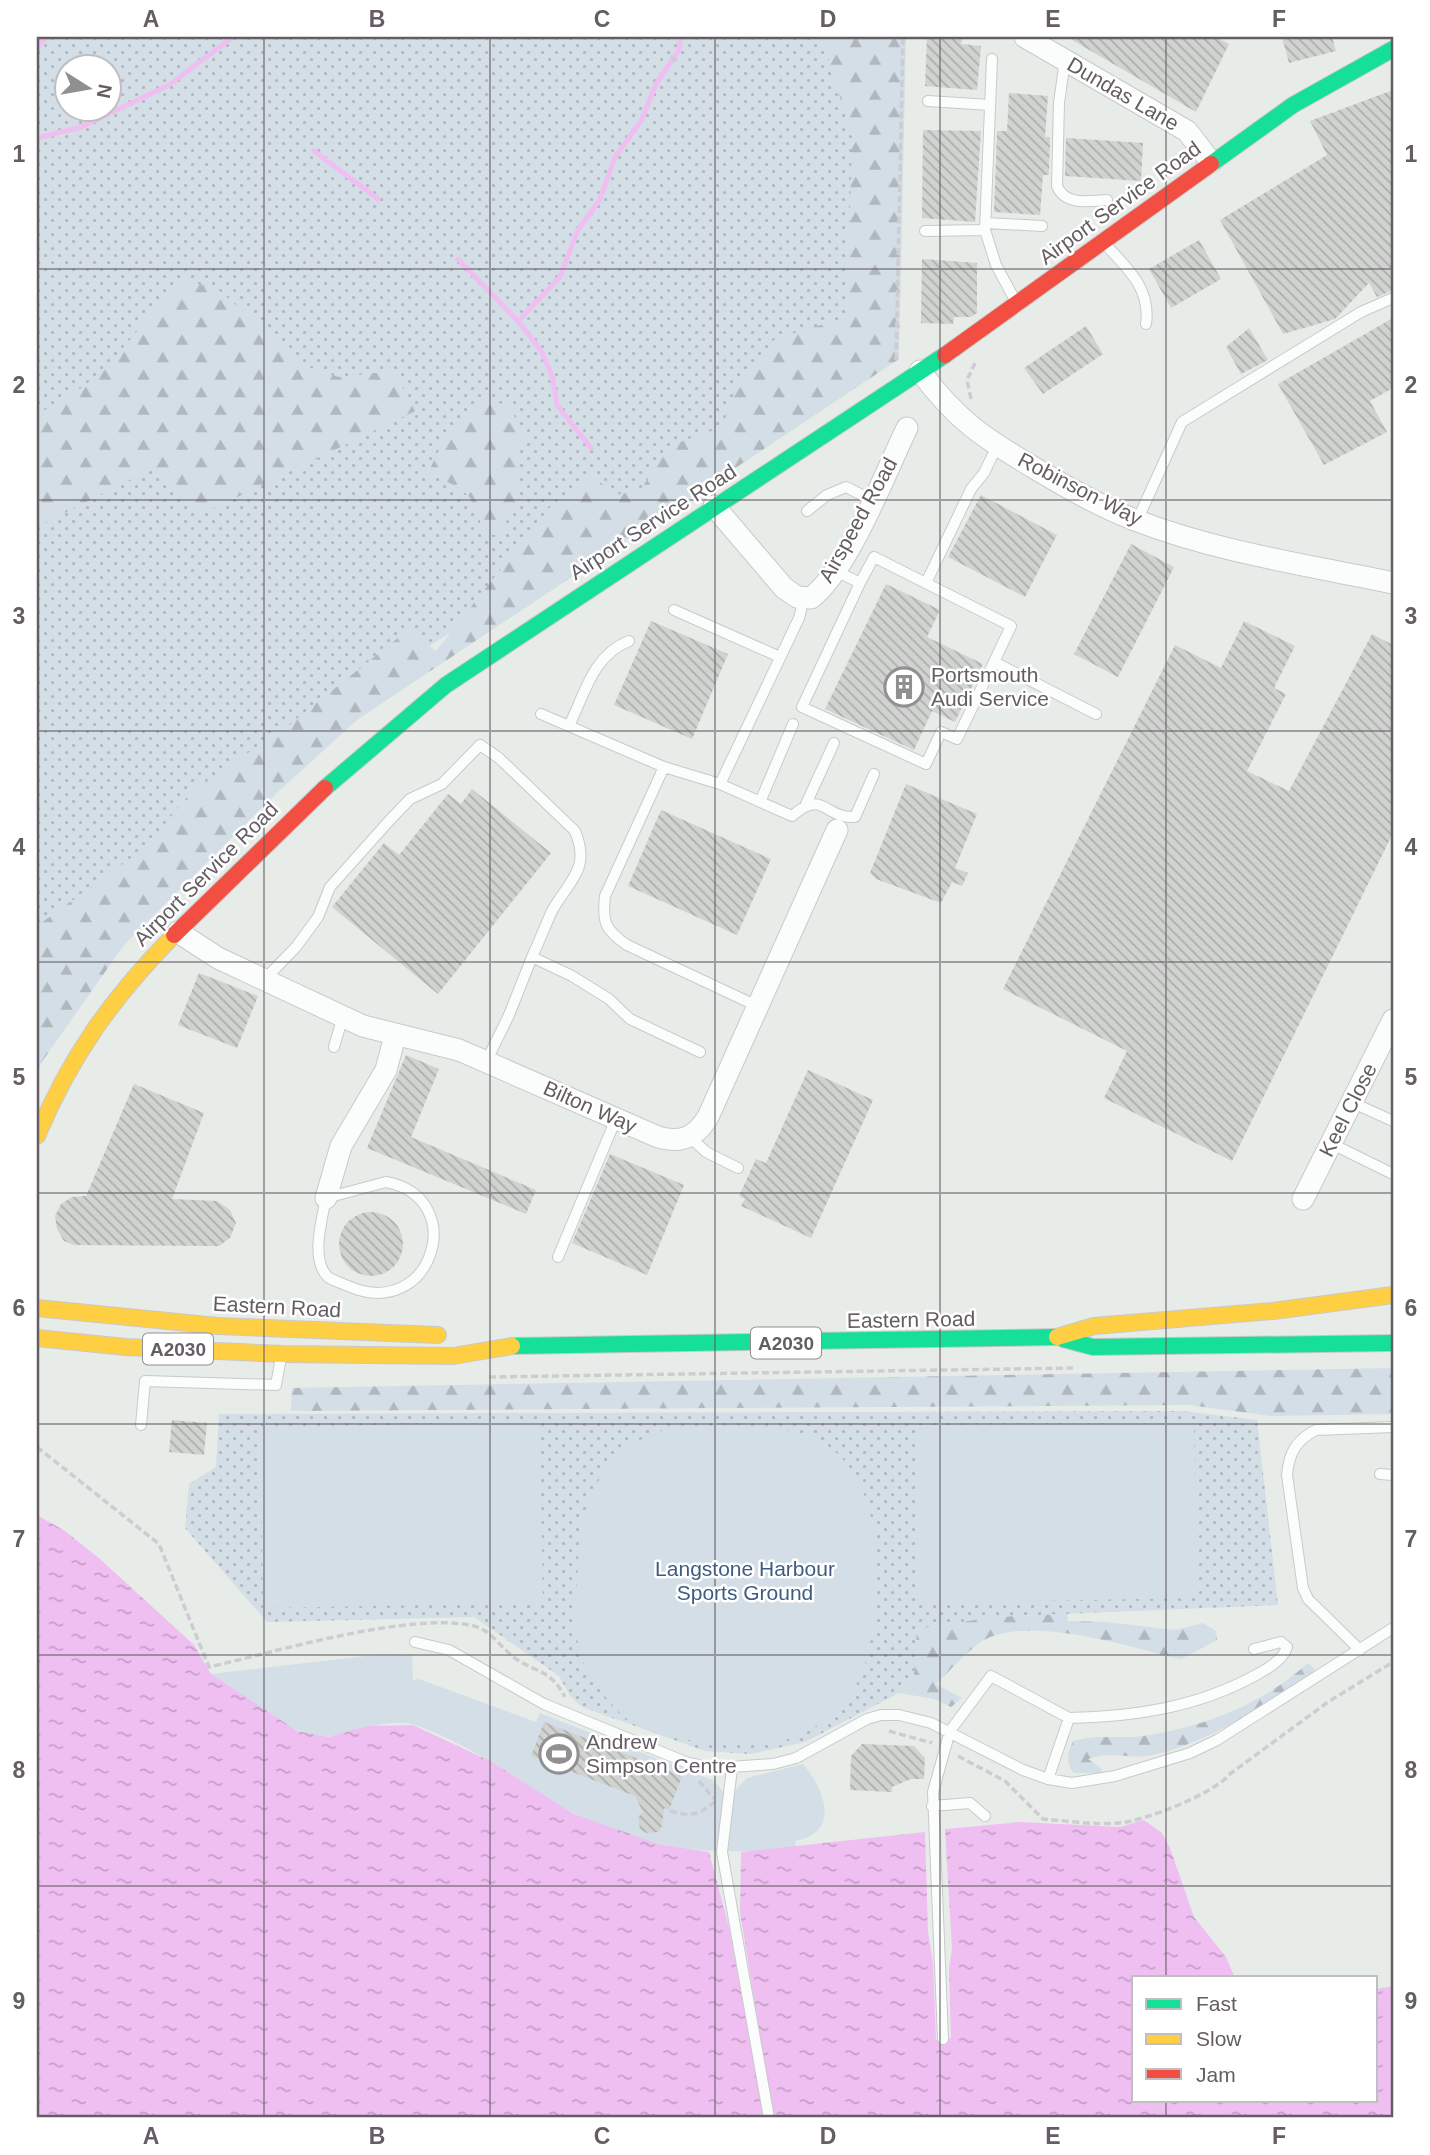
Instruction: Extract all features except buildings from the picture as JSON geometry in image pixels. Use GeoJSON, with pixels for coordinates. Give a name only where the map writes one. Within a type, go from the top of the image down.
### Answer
{"type":"FeatureCollection","features":[{"type":"Feature","properties":{"kind":"main road","name":"Airport Service Road"},"geometry":{"type":"LineString","coordinates":[[37,1136],[55,1092],[85,1036],[132,976],[382,734],[446,685],[920,371],[1293,105],[1393,49]]}},
{"type":"Feature","properties":{"kind":"main road","name":"Eastern Road"},"geometry":{"type":"LineString","coordinates":[[37,1338],[126,1347],[282,1354],[453,1356],[516,1345],[1055,1337],[1094,1326],[1273,1311],[1393,1295]]}},
{"type":"Feature","properties":{"kind":"main road","name":"Eastern Road"},"geometry":{"type":"LineString","coordinates":[[37,1308],[218,1326],[460,1336],[516,1345]]}},
{"type":"Feature","properties":{"kind":"main road","name":"Eastern Road"},"geometry":{"type":"LineString","coordinates":[[1055,1337],[1093,1348],[1393,1343]]}},
{"type":"Feature","properties":{"kind":"street","name":"Dundas Lane"},"geometry":{"type":"LineString","coordinates":[[1025,37],[1187,131],[1212,162]]}},
{"type":"Feature","properties":{"kind":"street","name":"Robinson Way"},"geometry":{"type":"LineString","coordinates":[[920,371],[958,418],[998,446],[1056,481],[1137,521],[1234,548],[1393,583]]}},
{"type":"Feature","properties":{"kind":"street","name":"Airspeed Road"},"geometry":{"type":"LineString","coordinates":[[715,506],[784,588],[804,598],[819,592],[835,570],[907,428]]}},
{"type":"Feature","properties":{"kind":"street"},"geometry":{"type":"LineString","coordinates":[[690,1137],[701,1129],[708,1117],[837,830]]}},
{"type":"Feature","properties":{"kind":"street","name":"Bilton Way"},"geometry":{"type":"LineString","coordinates":[[178,932],[201,950],[343,1016],[395,1036],[440,1045],[486,1062],[671,1141],[690,1137]]}},
{"type":"Feature","properties":{"kind":"street","name":"Keel Close"},"geometry":{"type":"LineString","coordinates":[[1303,1199],[1393,1020]]}},
{"type":"Feature","properties":{"kind":"street"},"geometry":{"type":"LineString","coordinates":[[326,1198],[341,1146],[386,1070],[395,1036]]}},
{"type":"Feature","properties":{"kind":"lane"},"geometry":{"type":"LineString","coordinates":[[992,59],[985,227],[996,265],[1017,304]]}},
{"type":"Feature","properties":{"kind":"lane"},"geometry":{"type":"LineString","coordinates":[[1065,60],[1059,103],[1057,186],[1060,194],[1069,199],[1107,200]]}},
{"type":"Feature","properties":{"kind":"lane"},"geometry":{"type":"LineString","coordinates":[[928,102],[990,105]]}},
{"type":"Feature","properties":{"kind":"lane"},"geometry":{"type":"LineString","coordinates":[[925,231],[1042,226]]}},
{"type":"Feature","properties":{"kind":"lane"},"geometry":{"type":"LineString","coordinates":[[1102,241],[1133,275],[1149,304],[1146,324]]}},
{"type":"Feature","properties":{"kind":"lane"},"geometry":{"type":"LineString","coordinates":[[1137,521],[1182,422],[1361,312],[1393,298]]}},
{"type":"Feature","properties":{"kind":"lane"},"geometry":{"type":"LineString","coordinates":[[926,583],[971,489],[984,473],[998,446]]}},
{"type":"Feature","properties":{"kind":"lane"},"geometry":{"type":"LineString","coordinates":[[807,511],[827,495],[846,487],[872,500]]}},
{"type":"Feature","properties":{"kind":"lane"},"geometry":{"type":"LineString","coordinates":[[874,556],[1011,626],[957,739],[941,732],[926,764],[802,706],[860,583],[874,556]]}},
{"type":"Feature","properties":{"kind":"lane"},"geometry":{"type":"LineString","coordinates":[[835,570],[860,583]]}},
{"type":"Feature","properties":{"kind":"lane"},"geometry":{"type":"LineString","coordinates":[[719,785],[780,657],[804,598]]}},
{"type":"Feature","properties":{"kind":"lane"},"geometry":{"type":"LineString","coordinates":[[674,610],[780,657]]}},
{"type":"Feature","properties":{"kind":"lane"},"geometry":{"type":"LineString","coordinates":[[569,726],[598,663],[610,648],[629,641]]}},
{"type":"Feature","properties":{"kind":"lane"},"geometry":{"type":"LineString","coordinates":[[994,662],[1096,714]]}},
{"type":"Feature","properties":{"kind":"lane"},"geometry":{"type":"LineString","coordinates":[[541,714],[664,767],[719,785],[792,816],[806,804],[834,743]]}},
{"type":"Feature","properties":{"kind":"lane"},"geometry":{"type":"LineString","coordinates":[[760,802],[793,724]]}},
{"type":"Feature","properties":{"kind":"lane"},"geometry":{"type":"LineString","coordinates":[[264,980],[296,947],[318,917],[330,887],[389,821],[410,799],[442,784],[480,745],[499,758],[575,831],[580,843],[578,874],[558,901],[486,1062]]}},
{"type":"Feature","properties":{"kind":"lane"},"geometry":{"type":"LineString","coordinates":[[664,767],[605,896],[602,918],[614,936],[627,946],[757,1006]]}},
{"type":"Feature","properties":{"kind":"lane"},"geometry":{"type":"LineString","coordinates":[[806,804],[814,803],[847,817],[855,817],[874,774]]}},
{"type":"Feature","properties":{"kind":"lane"},"geometry":{"type":"LineString","coordinates":[[532,957],[572,976],[609,999],[630,1019],[700,1052]]}},
{"type":"Feature","properties":{"kind":"lane"},"geometry":{"type":"LineString","coordinates":[[334,1047],[343,1016]]}},
{"type":"Feature","properties":{"kind":"lane"},"geometry":{"type":"LineString","coordinates":[[1352,1102],[1393,1121]]}},
{"type":"Feature","properties":{"kind":"lane"},"geometry":{"type":"LineString","coordinates":[[558,1257],[559,1249],[605,1152],[616,1119]]}},
{"type":"Feature","properties":{"kind":"lane"},"geometry":{"type":"LineString","coordinates":[[690,1137],[706,1152],[738,1168]]}},
{"type":"Feature","properties":{"kind":"lane"},"geometry":{"type":"LineString","coordinates":[[1330,1143],[1393,1174]]}},
{"type":"Feature","properties":{"kind":"lane"},"geometry":{"type":"LineString","coordinates":[[386,1182],[411,1190],[431,1217],[434,1234],[431,1252],[416,1279],[387,1294],[364,1293],[329,1277],[322,1266],[318,1250],[326,1198],[386,1182]]}},
{"type":"Feature","properties":{"kind":"lane"},"geometry":{"type":"LineString","coordinates":[[141,1425],[145,1381],[276,1385],[282,1354]]}},
{"type":"Feature","properties":{"kind":"lane"},"geometry":{"type":"LineString","coordinates":[[1360,1650],[1308,1599],[1303,1588],[1287,1475],[1289,1458],[1305,1436],[1316,1430],[1393,1427]]}},
{"type":"Feature","properties":{"kind":"lane"},"geometry":{"type":"LineString","coordinates":[[1380,1474],[1393,1475]]}},
{"type":"Feature","properties":{"kind":"lane"},"geometry":{"type":"LineString","coordinates":[[415,1642],[449,1650],[544,1704],[688,1763],[732,1768],[796,1758],[867,1719],[880,1715],[916,1718],[950,1731],[1023,1770],[1048,1779],[1072,1783],[1098,1780],[1190,1753],[1241,1727],[1393,1628]]}},
{"type":"Feature","properties":{"kind":"lane"},"geometry":{"type":"LineString","coordinates":[[943,2039],[932,1806],[950,1731],[991,1676],[1069,1718],[1149,1712],[1198,1702],[1268,1669],[1285,1654],[1287,1647],[1281,1642],[1254,1649]]}},
{"type":"Feature","properties":{"kind":"lane"},"geometry":{"type":"LineString","coordinates":[[1048,1779],[1069,1718]]}},
{"type":"Feature","properties":{"kind":"lane"},"geometry":{"type":"LineString","coordinates":[[732,1768],[722,1852],[769,2118]]}},
{"type":"Feature","properties":{"kind":"lane"},"geometry":{"type":"LineString","coordinates":[[932,1806],[970,1802],[985,1816]]}},
{"type":"Feature","properties":{"kind":"path"},"geometry":{"type":"LineString","coordinates":[[895,388],[903,37]]}},
{"type":"Feature","properties":{"kind":"path"},"geometry":{"type":"LineString","coordinates":[[671,56],[677,62]]}},
{"type":"Feature","properties":{"kind":"path"},"geometry":{"type":"LineString","coordinates":[[489,1377],[1076,1368]]}},
{"type":"Feature","properties":{"kind":"path"},"geometry":{"type":"LineString","coordinates":[[37,1447],[159,1544],[209,1667],[364,1632],[438,1623],[463,1625],[486,1632],[514,1658],[551,1675],[567,1700]]}},
{"type":"Feature","properties":{"kind":"path"},"geometry":{"type":"LineString","coordinates":[[880,1728],[926,1739],[1005,1781],[1043,1819],[1120,1823],[1161,1811],[1222,1783],[1230,1773],[1328,1702],[1393,1662]]}},
{"type":"Feature","properties":{"kind":"path"},"geometry":{"type":"LineString","coordinates":[[695,1776],[715,1801]]}},
{"type":"Feature","properties":{"kind":"path"},"geometry":{"type":"LineString","coordinates":[[670,1811],[701,1814],[715,1801],[728,1794]]}},
{"type":"Feature","properties":{"kind":"green space"},"geometry":{"type":"Polygon","coordinates":[[[37,37],[878,37],[863,362],[311,724],[37,1006],[37,37]]]}},
{"type":"Feature","properties":{"kind":"green space"},"geometry":{"type":"Polygon","coordinates":[[[819,37],[906,37],[899,359],[357,720],[281,789],[124,945],[41,1063],[37,1074],[37,926],[146,847],[191,792],[289,725],[408,630],[436,651],[550,507],[592,474],[613,495],[640,491],[669,446],[722,427],[738,384],[775,339],[847,317],[852,137],[824,44],[819,37]]]}},
{"type":"Feature","properties":{"kind":"green space"},"geometry":{"type":"Polygon","coordinates":[[[178,281],[215,287],[308,367],[339,377],[394,371],[415,411],[198,516],[153,468],[37,527],[37,413],[59,403],[98,374],[178,281]]]}},
{"type":"Feature","properties":{"kind":"green space"},"geometry":{"type":"Polygon","coordinates":[[[479,399],[508,405],[524,433],[516,464],[520,478],[519,500],[498,536],[482,532],[476,508],[466,493],[428,473],[444,440],[479,399]]]}},
{"type":"Feature","properties":{"kind":"green space"},"geometry":{"type":"Polygon","coordinates":[[[1393,1368],[1393,1414],[1271,1416],[1189,1405],[291,1411],[292,1388],[1393,1368]]]}},
{"type":"Feature","properties":{"kind":"green space","name":"Langstone Harbour Sports Ground"},"geometry":{"type":"Polygon","coordinates":[[[1183,1411],[1257,1420],[1278,1605],[994,1617],[918,1629],[914,1675],[899,1693],[805,1742],[751,1754],[705,1751],[582,1707],[570,1696],[559,1676],[474,1617],[267,1622],[185,1528],[189,1484],[216,1467],[219,1414],[1183,1411]]]}},
{"type":"Feature","properties":{"kind":"green space"},"geometry":{"type":"Polygon","coordinates":[[[540,1422],[543,1603],[263,1608],[260,1427],[540,1422]]]}},
{"type":"Feature","properties":{"kind":"green space"},"geometry":{"type":"Polygon","coordinates":[[[1194,1423],[1197,1598],[918,1603],[915,1425],[1194,1423]]]}},
{"type":"Feature","properties":{"kind":"green space"},"geometry":{"type":"Polygon","coordinates":[[[673,1426],[756,1426],[805,1435],[833,1450],[853,1473],[867,1501],[874,1534],[877,1569],[872,1636],[865,1664],[851,1693],[841,1706],[799,1735],[768,1743],[756,1743],[710,1742],[658,1734],[638,1726],[614,1707],[583,1662],[577,1638],[576,1599],[581,1529],[590,1498],[597,1483],[617,1457],[645,1437],[673,1426]]]}},
{"type":"Feature","properties":{"kind":"green space"},"geometry":{"type":"Polygon","coordinates":[[[1067,1614],[1068,1621],[1176,1630],[1203,1623],[1216,1631],[1217,1640],[1181,1659],[1082,1636],[1028,1630],[1004,1633],[978,1644],[936,1684],[962,1698],[951,1707],[934,1699],[899,1693],[914,1675],[917,1629],[994,1617],[1067,1614]]]}},
{"type":"Feature","properties":{"kind":"green space","name":"Andrew Simpson Centre"},"geometry":{"type":"Polygon","coordinates":[[[412,1655],[413,1680],[419,1679],[536,1722],[540,1713],[715,1781],[722,1791],[734,1792],[747,1778],[803,1764],[822,1797],[824,1819],[819,1829],[810,1836],[795,1841],[796,1848],[710,1850],[653,1843],[599,1826],[573,1813],[436,1733],[415,1725],[394,1723],[331,1736],[316,1736],[268,1715],[211,1674],[366,1656],[412,1655]]]}},
{"type":"Feature","properties":{"kind":"green space"},"geometry":{"type":"Polygon","coordinates":[[[1308,1663],[1316,1671],[1259,1708],[1199,1740],[1148,1756],[1106,1755],[1088,1759],[1101,1768],[1102,1773],[1073,1773],[1069,1765],[1069,1750],[1073,1741],[1143,1736],[1209,1720],[1272,1691],[1308,1663]]]}},
{"type":"Feature","properties":{"kind":"water"},"geometry":{"type":"Polygon","coordinates":[[[37,1515],[65,1531],[100,1559],[194,1645],[211,1674],[297,1731],[328,1737],[368,1726],[413,1725],[490,1761],[574,1814],[658,1844],[709,1852],[729,1927],[764,2118],[37,2118],[37,1515]]]}},
{"type":"Feature","properties":{"kind":"water"},"geometry":{"type":"Polygon","coordinates":[[[1144,1820],[1162,1833],[1170,1848],[1194,1917],[1226,1957],[1234,1976],[1132,1976],[1132,2102],[1378,2102],[1378,1989],[1393,1986],[1393,2118],[769,2118],[773,2116],[740,1912],[741,1852],[925,1832],[928,1932],[933,1963],[936,2040],[951,2038],[949,1969],[952,1949],[945,1829],[1021,1822],[1120,1827],[1144,1820]]]}},
{"type":"Feature","properties":{"kind":"waterway"},"geometry":{"type":"LineString","coordinates":[[37,48],[46,37]]}},
{"type":"Feature","properties":{"kind":"waterway"},"geometry":{"type":"LineString","coordinates":[[37,138],[81,127],[169,85],[233,37]]}},
{"type":"Feature","properties":{"kind":"waterway"},"geometry":{"type":"LineString","coordinates":[[591,448],[557,405],[552,376],[542,352],[518,321],[560,277],[578,230],[600,199],[615,157],[641,121],[656,84],[679,50],[681,37]]}},
{"type":"Feature","properties":{"kind":"waterway"},"geometry":{"type":"LineString","coordinates":[[314,151],[378,199]]}},
{"type":"Feature","properties":{"kind":"waterway"},"geometry":{"type":"LineString","coordinates":[[458,259],[518,321]]}},
{"type":"Feature","properties":{"kind":"traffic: fast"},"geometry":{"type":"LineString","coordinates":[[1211,164],[1293,105],[1393,49]]}},
{"type":"Feature","properties":{"kind":"traffic: fast"},"geometry":{"type":"LineString","coordinates":[[325,788],[446,685],[945,355]]}},
{"type":"Feature","properties":{"kind":"traffic: fast"},"geometry":{"type":"LineString","coordinates":[[512,1346],[1057,1337]]}},
{"type":"Feature","properties":{"kind":"traffic: fast"},"geometry":{"type":"LineString","coordinates":[[1063,1339],[1093,1347],[1393,1343]]}},
{"type":"Feature","properties":{"kind":"traffic: slow"},"geometry":{"type":"LineString","coordinates":[[37,1136],[64,1079],[95,1028],[132,981],[174,935]]}},
{"type":"Feature","properties":{"kind":"traffic: slow"},"geometry":{"type":"LineString","coordinates":[[1057,1337],[1094,1326],[1273,1311],[1393,1295]]}},
{"type":"Feature","properties":{"kind":"traffic: slow"},"geometry":{"type":"LineString","coordinates":[[37,1308],[218,1326],[438,1335]]}},
{"type":"Feature","properties":{"kind":"traffic: slow"},"geometry":{"type":"LineString","coordinates":[[37,1338],[126,1347],[282,1354],[453,1356],[512,1346]]}},
{"type":"Feature","properties":{"kind":"traffic: jam"},"geometry":{"type":"LineString","coordinates":[[945,355],[1211,164]]}},
{"type":"Feature","properties":{"kind":"traffic: jam"},"geometry":{"type":"LineString","coordinates":[[174,935],[325,788]]}},
{"type":"Feature","properties":{"kind":"place","name":"Portsmouth Audi Service"},"geometry":{"type":"Point","coordinates":[904,687]}},
{"type":"Feature","properties":{"kind":"place","name":"Andrew Simpson Centre"},"geometry":{"type":"Point","coordinates":[559,1754]}}]}
